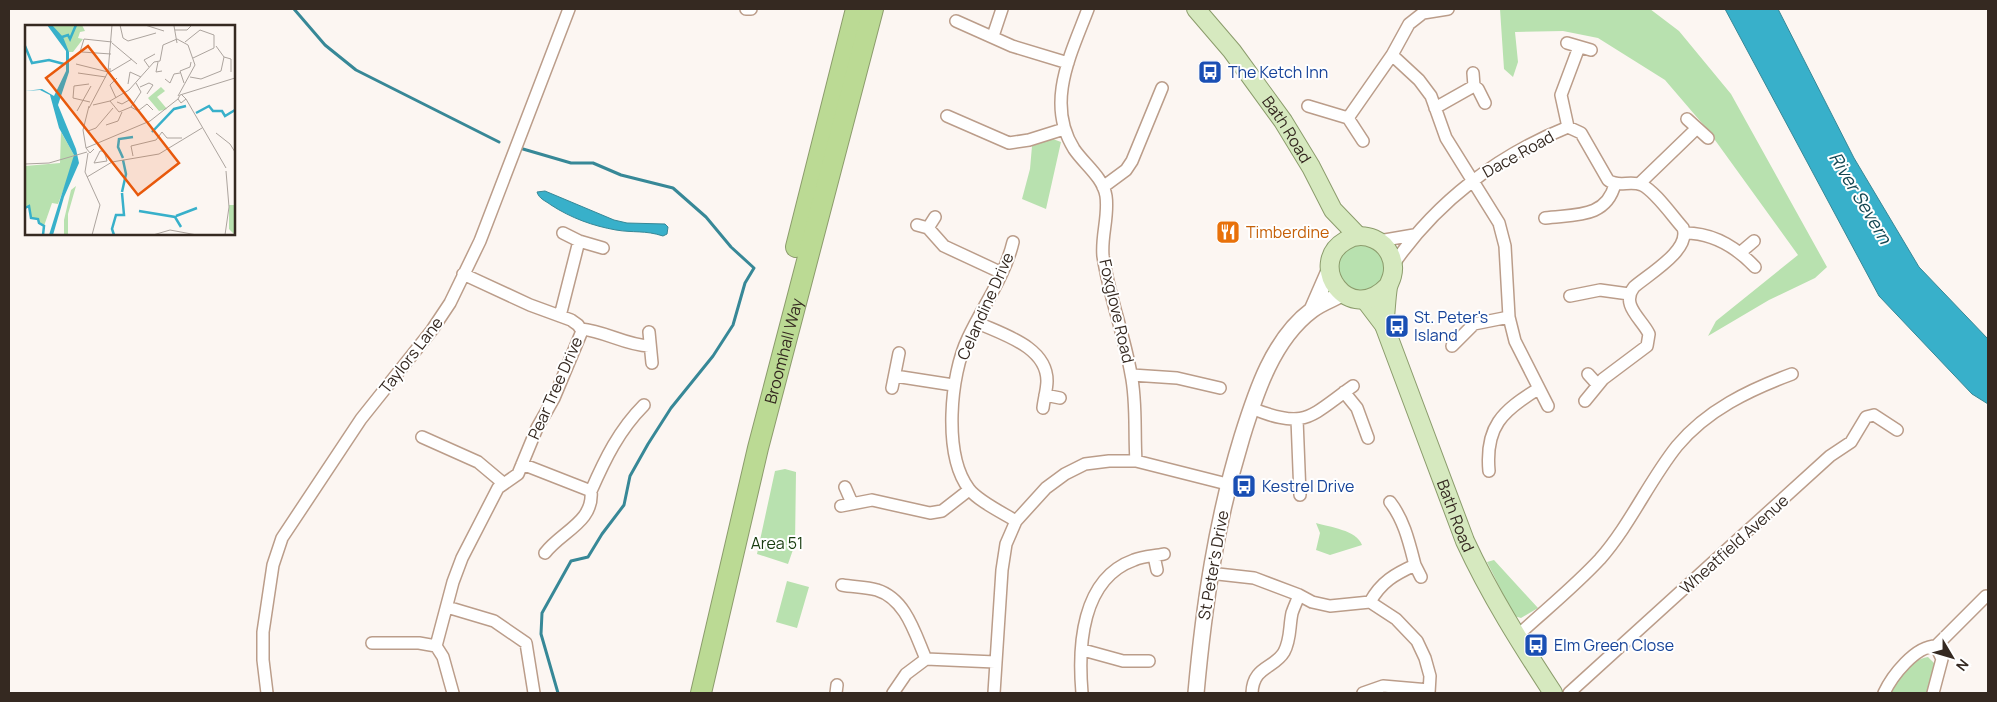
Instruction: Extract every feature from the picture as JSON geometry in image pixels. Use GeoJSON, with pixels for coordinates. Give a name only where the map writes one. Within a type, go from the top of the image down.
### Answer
{"type":"FeatureCollection","features":[{"type":"Feature","properties":{"kind":"highway","name":"Broomhall Way"},"geometry":{"type":"LineString","coordinates":[[687,693],[733,500],[856,9]]}},
{"type":"Feature","properties":{"kind":"highway","name":"Broomhall Way"},"geometry":{"type":"LineString","coordinates":[[701,693],[760,439],[873,9]]}},
{"type":"Feature","properties":{"kind":"main road","name":"Bath Road"},"geometry":{"type":"LineString","coordinates":[[1196,9],[1232,51],[1283,121],[1312,168],[1333,210],[1358,236]]}},
{"type":"Feature","properties":{"kind":"main road","name":"Bath Road"},"geometry":{"type":"LineString","coordinates":[[1329,271],[1330,260],[1336,248],[1333,210]]}},
{"type":"Feature","properties":{"kind":"main road"},"geometry":{"type":"LineString","coordinates":[[1336,248],[1345,240],[1358,236],[1369,237],[1387,248],[1394,265]]}},
{"type":"Feature","properties":{"kind":"main road","name":"Bath Road"},"geometry":{"type":"LineString","coordinates":[[1384,325],[1388,286],[1394,265]]}},
{"type":"Feature","properties":{"kind":"main road"},"geometry":{"type":"LineString","coordinates":[[1329,271],[1335,286],[1342,294],[1354,299],[1365,300],[1381,294],[1388,286]]}},
{"type":"Feature","properties":{"kind":"main road","name":"Bath Road"},"geometry":{"type":"LineString","coordinates":[[1365,300],[1384,325],[1465,541],[1481,575],[1516,637],[1553,693]]}},
{"type":"Feature","properties":{"kind":"street","name":"Taylors Lane"},"geometry":{"type":"LineString","coordinates":[[267,693],[263,660],[264,632],[273,566],[282,538],[361,419],[450,302],[480,241],[569,9]]}},
{"type":"Feature","properties":{"kind":"street"},"geometry":{"type":"LineString","coordinates":[[746,9],[751,9]]}},
{"type":"Feature","properties":{"kind":"street"},"geometry":{"type":"LineString","coordinates":[[993,36],[1002,9]]}},
{"type":"Feature","properties":{"kind":"street"},"geometry":{"type":"LineString","coordinates":[[1088,9],[1086,29],[1068,63],[1062,86],[1060,112],[1064,129],[1075,150],[1103,186],[1120,175],[1132,161],[1162,88]]}},
{"type":"Feature","properties":{"kind":"street"},"geometry":{"type":"LineString","coordinates":[[1348,118],[1392,55],[1409,24],[1422,11],[1448,9]]}},
{"type":"Feature","properties":{"kind":"street"},"geometry":{"type":"LineString","coordinates":[[956,21],[1012,46],[1068,63]]}},
{"type":"Feature","properties":{"kind":"street"},"geometry":{"type":"LineString","coordinates":[[1566,43],[1591,50]]}},
{"type":"Feature","properties":{"kind":"street"},"geometry":{"type":"LineString","coordinates":[[1568,127],[1561,95],[1579,47]]}},
{"type":"Feature","properties":{"kind":"street"},"geometry":{"type":"LineString","coordinates":[[1392,55],[1419,80],[1431,96],[1446,138],[1486,201],[1503,234],[1508,317],[1515,341],[1548,406]]}},
{"type":"Feature","properties":{"kind":"street"},"geometry":{"type":"LineString","coordinates":[[1473,73],[1474,86],[1478,89],[1485,103]]}},
{"type":"Feature","properties":{"kind":"street"},"geometry":{"type":"LineString","coordinates":[[1435,108],[1474,86]]}},
{"type":"Feature","properties":{"kind":"street"},"geometry":{"type":"LineString","coordinates":[[1308,106],[1348,118],[1363,141]]}},
{"type":"Feature","properties":{"kind":"street"},"geometry":{"type":"LineString","coordinates":[[947,116],[1009,143],[1029,140],[1064,129]]}},
{"type":"Feature","properties":{"kind":"street"},"geometry":{"type":"LineString","coordinates":[[1687,119],[1708,138]]}},
{"type":"Feature","properties":{"kind":"street","name":"Dace Road"},"geometry":{"type":"LineString","coordinates":[[1394,265],[1414,235],[1472,180],[1510,156],[1568,127],[1581,133],[1595,155],[1605,177],[1615,184]]}},
{"type":"Feature","properties":{"kind":"street"},"geometry":{"type":"LineString","coordinates":[[1639,184],[1697,128]]}},
{"type":"Feature","properties":{"kind":"street"},"geometry":{"type":"LineString","coordinates":[[1544,218],[1594,212],[1608,202],[1615,184],[1639,184],[1654,196],[1683,228],[1685,233],[1680,249],[1634,287],[1629,294],[1630,306],[1649,334],[1647,346],[1597,384],[1585,401]]}},
{"type":"Feature","properties":{"kind":"street","name":"Foxglove Road"},"geometry":{"type":"LineString","coordinates":[[1103,186],[1106,211],[1103,256],[1132,375],[1136,461]]}},
{"type":"Feature","properties":{"kind":"street"},"geometry":{"type":"LineString","coordinates":[[935,217],[922,227],[944,246],[1002,274]]}},
{"type":"Feature","properties":{"kind":"street"},"geometry":{"type":"LineString","coordinates":[[563,233],[579,241],[603,248]]}},
{"type":"Feature","properties":{"kind":"street"},"geometry":{"type":"LineString","coordinates":[[1685,233],[1701,233],[1741,252],[1755,267]]}},
{"type":"Feature","properties":{"kind":"street"},"geometry":{"type":"LineString","coordinates":[[1378,241],[1414,235]]}},
{"type":"Feature","properties":{"kind":"street"},"geometry":{"type":"LineString","coordinates":[[560,316],[579,241]]}},
{"type":"Feature","properties":{"kind":"street"},"geometry":{"type":"LineString","coordinates":[[1741,252],[1754,241]]}},
{"type":"Feature","properties":{"kind":"street","name":"Celandine Drive"},"geometry":{"type":"LineString","coordinates":[[969,490],[960,469],[954,445],[953,385],[967,340],[1009,261],[1014,242]]}},
{"type":"Feature","properties":{"kind":"street","name":"St Peter's Drive"},"geometry":{"type":"LineString","coordinates":[[1312,310],[1329,271]]}},
{"type":"Feature","properties":{"kind":"street","name":"Pear Tree Drive"},"geometry":{"type":"LineString","coordinates":[[436,646],[462,558],[503,483],[518,474],[554,398],[581,334],[581,329],[570,320],[530,305],[463,274]]}},
{"type":"Feature","properties":{"kind":"street"},"geometry":{"type":"LineString","coordinates":[[1582,307],[1574,296],[1600,290],[1629,294]]}},
{"type":"Feature","properties":{"kind":"street","name":"St Peter's Drive"},"geometry":{"type":"LineString","coordinates":[[1196,693],[1209,574],[1228,484],[1251,408],[1269,363],[1289,334],[1312,310],[1342,294]]}},
{"type":"Feature","properties":{"kind":"street"},"geometry":{"type":"LineString","coordinates":[[1452,346],[1474,324],[1508,317]]}},
{"type":"Feature","properties":{"kind":"street"},"geometry":{"type":"LineString","coordinates":[[976,322],[1028,347],[1036,354],[1042,362],[1047,380],[1043,408]]}},
{"type":"Feature","properties":{"kind":"street"},"geometry":{"type":"LineString","coordinates":[[581,329],[597,331],[636,346],[649,346]]}},
{"type":"Feature","properties":{"kind":"street"},"geometry":{"type":"LineString","coordinates":[[649,332],[652,362]]}},
{"type":"Feature","properties":{"kind":"street"},"geometry":{"type":"LineString","coordinates":[[892,388],[899,353]]}},
{"type":"Feature","properties":{"kind":"street"},"geometry":{"type":"LineString","coordinates":[[1588,374],[1597,384]]}},
{"type":"Feature","properties":{"kind":"street"},"geometry":{"type":"LineString","coordinates":[[1516,637],[1600,558],[1671,454],[1695,429],[1716,411],[1740,396],[1792,374]]}},
{"type":"Feature","properties":{"kind":"street"},"geometry":{"type":"LineString","coordinates":[[1132,375],[1177,378],[1220,388]]}},
{"type":"Feature","properties":{"kind":"street"},"geometry":{"type":"LineString","coordinates":[[895,376],[953,385]]}},
{"type":"Feature","properties":{"kind":"street"},"geometry":{"type":"LineString","coordinates":[[1251,408],[1276,418],[1298,419],[1319,412],[1348,389],[1368,438]]}},
{"type":"Feature","properties":{"kind":"street"},"geometry":{"type":"LineString","coordinates":[[1489,471],[1492,456],[1489,439],[1496,426],[1508,409],[1538,389]]}},
{"type":"Feature","properties":{"kind":"street"},"geometry":{"type":"LineString","coordinates":[[1045,395],[1060,398]]}},
{"type":"Feature","properties":{"kind":"street"},"geometry":{"type":"LineString","coordinates":[[545,552],[567,531],[583,520],[592,501],[591,491],[615,440],[630,419],[644,405]]}},
{"type":"Feature","properties":{"kind":"street","name":"Wheatfield Avenue"},"geometry":{"type":"LineString","coordinates":[[1570,693],[1830,456],[1851,442],[1866,417],[1874,415],[1897,430]]}},
{"type":"Feature","properties":{"kind":"street"},"geometry":{"type":"LineString","coordinates":[[1298,419],[1300,495]]}},
{"type":"Feature","properties":{"kind":"street"},"geometry":{"type":"LineString","coordinates":[[422,437],[478,462],[503,483]]}},
{"type":"Feature","properties":{"kind":"street"},"geometry":{"type":"LineString","coordinates":[[994,693],[1002,570],[1006,544],[1016,522],[1046,488],[1065,474],[1085,464],[1136,461],[1228,484]]}},
{"type":"Feature","properties":{"kind":"street"},"geometry":{"type":"LineString","coordinates":[[522,464],[591,491]]}},
{"type":"Feature","properties":{"kind":"street"},"geometry":{"type":"LineString","coordinates":[[845,487],[847,505],[872,500],[930,513],[942,511],[969,490],[1016,522]]}},
{"type":"Feature","properties":{"kind":"street"},"geometry":{"type":"LineString","coordinates":[[1390,502],[1398,512],[1405,528],[1415,564],[1421,577]]}},
{"type":"Feature","properties":{"kind":"street"},"geometry":{"type":"LineString","coordinates":[[1082,693],[1086,614],[1096,592],[1120,568],[1134,560],[1159,555],[1158,570]]}},
{"type":"Feature","properties":{"kind":"street"},"geometry":{"type":"LineString","coordinates":[[1370,602],[1379,586],[1395,574],[1415,564]]}},
{"type":"Feature","properties":{"kind":"street"},"geometry":{"type":"LineString","coordinates":[[1209,574],[1254,578],[1312,602],[1330,606],[1370,602],[1396,619],[1417,641],[1428,667],[1429,692],[1383,686],[1363,693]]}},
{"type":"Feature","properties":{"kind":"street"},"geometry":{"type":"LineString","coordinates":[[842,585],[877,590],[891,596],[908,620],[926,659]]}},
{"type":"Feature","properties":{"kind":"street"},"geometry":{"type":"LineString","coordinates":[[1252,693],[1258,672],[1282,655],[1289,642],[1292,613],[1299,595]]}},
{"type":"Feature","properties":{"kind":"street"},"geometry":{"type":"LineString","coordinates":[[1884,693],[1890,680],[1906,661],[1930,646],[1936,646],[1986,596]]}},
{"type":"Feature","properties":{"kind":"street"},"geometry":{"type":"LineString","coordinates":[[447,607],[494,621],[526,643],[534,693]]}},
{"type":"Feature","properties":{"kind":"street"},"geometry":{"type":"LineString","coordinates":[[372,643],[420,643],[436,646],[443,657],[453,693]]}},
{"type":"Feature","properties":{"kind":"street"},"geometry":{"type":"LineString","coordinates":[[1933,693],[1942,659],[1936,646]]}},
{"type":"Feature","properties":{"kind":"street"},"geometry":{"type":"LineString","coordinates":[[1083,650],[1123,662],[1149,661]]}},
{"type":"Feature","properties":{"kind":"street"},"geometry":{"type":"LineString","coordinates":[[893,693],[906,674],[926,659],[995,662]]}},
{"type":"Feature","properties":{"kind":"green space"},"geometry":{"type":"Polygon","coordinates":[[[1500,9],[1650,9],[1679,31],[1731,94],[1827,267],[1815,278],[1769,300],[1708,336],[1716,321],[1798,255],[1707,129],[1665,80],[1598,38],[1563,31],[1515,32],[1518,62],[1513,77],[1504,69],[1500,9]]]}},
{"type":"Feature","properties":{"kind":"green space"},"geometry":{"type":"Polygon","coordinates":[[[1053,139],[1061,142],[1046,209],[1022,199],[1030,169],[1032,146],[1053,139]]]}},
{"type":"Feature","properties":{"kind":"green space"},"geometry":{"type":"Polygon","coordinates":[[[1361,244],[1376,249],[1385,265],[1380,286],[1358,294],[1339,281],[1338,267],[1340,256],[1343,252],[1361,244]]]}},
{"type":"Feature","properties":{"kind":"green space","name":"Area 51"},"geometry":{"type":"Polygon","coordinates":[[[785,469],[796,472],[795,544],[788,564],[757,554],[775,471],[785,469]]]}},
{"type":"Feature","properties":{"kind":"green space"},"geometry":{"type":"Polygon","coordinates":[[[1316,523],[1349,533],[1355,536],[1362,545],[1330,555],[1316,550],[1320,533],[1316,523]]]}},
{"type":"Feature","properties":{"kind":"green space"},"geometry":{"type":"Polygon","coordinates":[[[1494,560],[1538,608],[1521,618],[1514,616],[1487,562],[1494,560]]]}},
{"type":"Feature","properties":{"kind":"green space"},"geometry":{"type":"Polygon","coordinates":[[[787,581],[809,587],[797,628],[776,622],[787,581]]]}},
{"type":"Feature","properties":{"kind":"green space"},"geometry":{"type":"Polygon","coordinates":[[[1928,657],[1934,663],[1935,677],[1928,693],[1889,693],[1896,680],[1909,665],[1928,657]]]}},
{"type":"Feature","properties":{"kind":"water","name":"River Severn"},"geometry":{"type":"Polygon","coordinates":[[[1725,9],[1778,9],[1854,158],[1919,267],[1988,339],[1988,404],[1972,394],[1879,296],[1725,9]]]}},
{"type":"Feature","properties":{"kind":"water"},"geometry":{"type":"Polygon","coordinates":[[[545,191],[614,220],[627,223],[665,224],[668,227],[667,234],[663,236],[616,230],[582,221],[559,210],[541,198],[537,192],[545,191]]]}},
{"type":"Feature","properties":{"kind":"waterway"},"geometry":{"type":"LineString","coordinates":[[294,9],[325,45],[356,70],[499,142]]}},
{"type":"Feature","properties":{"kind":"waterway"},"geometry":{"type":"LineString","coordinates":[[523,149],[571,163],[593,163],[621,175],[673,188],[706,217],[731,247],[754,268],[745,283],[733,325],[713,356],[671,408],[648,444],[630,476],[624,505],[602,534],[588,557],[571,561],[542,613],[541,634],[558,693]]}},
{"type":"Feature","properties":{"kind":"place","name":"The Ketch Inn"},"geometry":{"type":"Point","coordinates":[1210,72]}},
{"type":"Feature","properties":{"kind":"place","name":"Timberdine"},"geometry":{"type":"Point","coordinates":[1228,232]}},
{"type":"Feature","properties":{"kind":"place","name":"St. Peter's Island"},"geometry":{"type":"Point","coordinates":[1397,326]}},
{"type":"Feature","properties":{"kind":"place","name":"Kestrel Drive"},"geometry":{"type":"Point","coordinates":[1244,486]}},
{"type":"Feature","properties":{"kind":"place","name":"Elm Green Close"},"geometry":{"type":"Point","coordinates":[1536,645]}}]}
